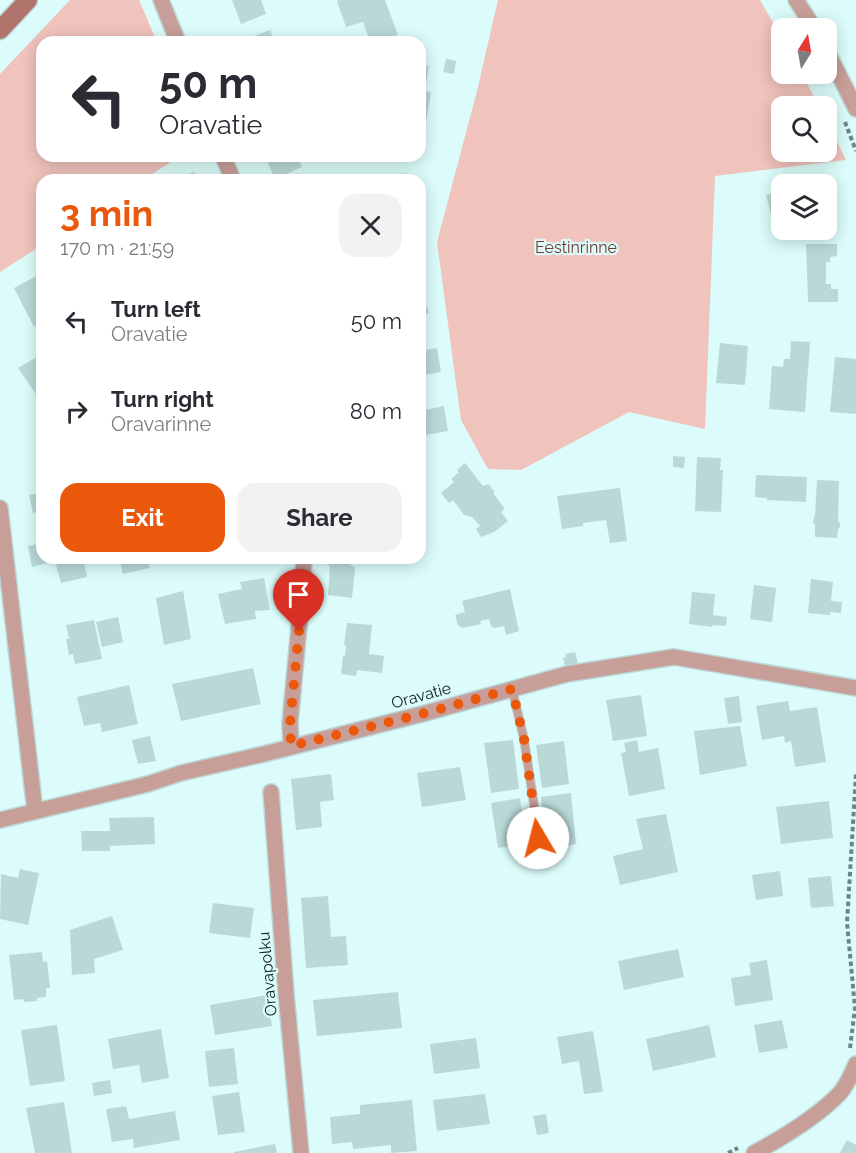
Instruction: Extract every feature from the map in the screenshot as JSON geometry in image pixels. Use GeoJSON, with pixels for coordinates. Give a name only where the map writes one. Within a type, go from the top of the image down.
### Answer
{"type":"FeatureCollection","features":[{"type":"Feature","properties":{"kind":"street"},"geometry":{"type":"LineString","coordinates":[[0,30],[28,0]]}},
{"type":"Feature","properties":{"kind":"street"},"geometry":{"type":"LineString","coordinates":[[161,0],[176,36]]}},
{"type":"Feature","properties":{"kind":"street"},"geometry":{"type":"LineString","coordinates":[[796,0],[808,18]]}},
{"type":"Feature","properties":{"kind":"street"},"geometry":{"type":"LineString","coordinates":[[837,71],[856,109]]}},
{"type":"Feature","properties":{"kind":"street"},"geometry":{"type":"LineString","coordinates":[[0,508],[35,811]]}},
{"type":"Feature","properties":{"kind":"street"},"geometry":{"type":"LineString","coordinates":[[291,746],[290,723],[304,564]]}},
{"type":"Feature","properties":{"kind":"street","name":"Oravatie"},"geometry":{"type":"LineString","coordinates":[[0,820],[422,714],[567,674],[674,657],[856,688]]}},
{"type":"Feature","properties":{"kind":"street","name":"Oravapolku"},"geometry":{"type":"LineString","coordinates":[[271,792],[301,1153]]}},
{"type":"Feature","properties":{"kind":"street"},"geometry":{"type":"LineString","coordinates":[[749,1149],[784,1136],[825,1106],[841,1091],[856,1064]]}},
{"type":"Feature","properties":{"kind":"lane"},"geometry":{"type":"LineString","coordinates":[[512,689],[524,739],[538,838]]}},
{"type":"Feature","properties":{"kind":"path"},"geometry":{"type":"LineString","coordinates":[[850,1049],[855,1008],[848,923],[856,774]]}},
{"type":"Feature","properties":{"kind":"path"},"geometry":{"type":"LineString","coordinates":[[848,938],[856,937]]}},
{"type":"Feature","properties":{"kind":"path"},"geometry":{"type":"LineString","coordinates":[[728,1153],[749,1149]]}},
{"type":"Feature","properties":{"kind":"green space"},"geometry":{"type":"Polygon","coordinates":[[[70,0],[139,0],[154,36],[36,36],[36,162],[171,162],[152,174],[36,174],[36,249],[0,272],[0,74],[70,0]]]}},
{"type":"Feature","properties":{"kind":"green space","name":"Eestinrinne"},"geometry":{"type":"Polygon","coordinates":[[[498,0],[760,0],[771,19],[771,84],[807,84],[814,96],[771,96],[771,162],[830,162],[715,176],[705,429],[629,412],[521,470],[488,469],[461,420],[437,242],[477,91],[498,0]]]}},
{"type":"Feature","properties":{"kind":"green space","name":"Eestinrinne"},"geometry":{"type":"Polygon","coordinates":[[[837,142],[846,160],[837,161],[837,142]]]}},
{"type":"Feature","properties":{"kind":"building"},"geometry":{"type":"Polygon","coordinates":[[[232,0],[261,0],[266,14],[241,24],[232,0]]]}},
{"type":"Feature","properties":{"kind":"building"},"geometry":{"type":"Polygon","coordinates":[[[385,0],[398,35],[368,36],[363,22],[346,27],[337,1],[385,0]]]}},
{"type":"Feature","properties":{"kind":"building"},"geometry":{"type":"Polygon","coordinates":[[[270,30],[272,36],[254,36],[270,30]]]}},
{"type":"Feature","properties":{"kind":"building"},"geometry":{"type":"Polygon","coordinates":[[[446,59],[456,61],[454,74],[443,72],[446,59]]]}},
{"type":"Feature","properties":{"kind":"building"},"geometry":{"type":"Polygon","coordinates":[[[426,65],[429,66],[426,85],[426,65]]]}},
{"type":"Feature","properties":{"kind":"building"},"geometry":{"type":"Polygon","coordinates":[[[426,91],[431,92],[426,123],[426,91]]]}},
{"type":"Feature","properties":{"kind":"building"},"geometry":{"type":"Polygon","coordinates":[[[268,162],[300,162],[302,167],[286,174],[273,174],[268,162]]]}},
{"type":"Feature","properties":{"kind":"building"},"geometry":{"type":"Polygon","coordinates":[[[771,194],[771,215],[766,195],[771,194]]]}},
{"type":"Feature","properties":{"kind":"building"},"geometry":{"type":"Polygon","coordinates":[[[806,244],[837,244],[837,256],[830,257],[830,262],[826,262],[826,284],[831,284],[831,289],[838,289],[838,302],[808,302],[806,244]]]}},
{"type":"Feature","properties":{"kind":"building"},"geometry":{"type":"Polygon","coordinates":[[[36,276],[36,326],[34,327],[14,288],[36,276]]]}},
{"type":"Feature","properties":{"kind":"building"},"geometry":{"type":"Polygon","coordinates":[[[791,341],[810,342],[805,412],[769,409],[772,366],[783,367],[784,359],[790,359],[791,341]]]}},
{"type":"Feature","properties":{"kind":"building"},"geometry":{"type":"Polygon","coordinates":[[[720,343],[748,346],[745,385],[716,383],[720,343]]]}},
{"type":"Feature","properties":{"kind":"building"},"geometry":{"type":"Polygon","coordinates":[[[437,348],[441,372],[426,375],[426,350],[437,348]]]}},
{"type":"Feature","properties":{"kind":"building"},"geometry":{"type":"Polygon","coordinates":[[[835,357],[856,359],[856,414],[830,412],[835,357]]]}},
{"type":"Feature","properties":{"kind":"building"},"geometry":{"type":"Polygon","coordinates":[[[36,358],[36,394],[18,368],[36,358]]]}},
{"type":"Feature","properties":{"kind":"building"},"geometry":{"type":"Polygon","coordinates":[[[444,406],[448,431],[426,435],[426,410],[444,406]]]}},
{"type":"Feature","properties":{"kind":"building"},"geometry":{"type":"Polygon","coordinates":[[[673,456],[685,457],[684,468],[673,467],[673,456]]]}},
{"type":"Feature","properties":{"kind":"building"},"geometry":{"type":"Polygon","coordinates":[[[697,457],[721,458],[720,470],[723,470],[721,512],[695,511],[697,457]]]}},
{"type":"Feature","properties":{"kind":"building"},"geometry":{"type":"Polygon","coordinates":[[[465,463],[483,486],[488,484],[495,492],[493,493],[505,509],[501,512],[508,521],[494,532],[481,537],[476,529],[480,526],[472,517],[464,515],[453,500],[449,503],[441,493],[454,482],[451,479],[465,463]]]}},
{"type":"Feature","properties":{"kind":"building"},"geometry":{"type":"Polygon","coordinates":[[[756,475],[807,477],[806,502],[767,500],[767,498],[755,497],[756,475]]]}},
{"type":"Feature","properties":{"kind":"building"},"geometry":{"type":"Polygon","coordinates":[[[817,480],[839,481],[838,521],[840,527],[837,538],[815,537],[815,524],[813,523],[817,480]]]}},
{"type":"Feature","properties":{"kind":"building"},"geometry":{"type":"Polygon","coordinates":[[[620,488],[627,541],[610,543],[606,520],[562,529],[557,496],[620,488]]]}},
{"type":"Feature","properties":{"kind":"building"},"geometry":{"type":"Polygon","coordinates":[[[36,494],[36,512],[33,513],[29,495],[36,494]]]}},
{"type":"Feature","properties":{"kind":"building"},"geometry":{"type":"Polygon","coordinates":[[[36,544],[36,564],[44,564],[32,567],[28,546],[36,544]]]}},
{"type":"Feature","properties":{"kind":"building"},"geometry":{"type":"Polygon","coordinates":[[[56,564],[84,564],[87,577],[61,583],[56,564]]]}},
{"type":"Feature","properties":{"kind":"building"},"geometry":{"type":"Polygon","coordinates":[[[120,564],[149,564],[150,568],[123,574],[120,564]]]}},
{"type":"Feature","properties":{"kind":"building"},"geometry":{"type":"Polygon","coordinates":[[[351,564],[355,567],[352,598],[328,595],[330,566],[327,565],[351,564]]]}},
{"type":"Feature","properties":{"kind":"building"},"geometry":{"type":"Polygon","coordinates":[[[264,578],[270,610],[255,611],[256,619],[225,624],[218,594],[242,589],[240,582],[264,578]]]}},
{"type":"Feature","properties":{"kind":"building"},"geometry":{"type":"Polygon","coordinates":[[[811,579],[833,582],[831,601],[842,602],[841,613],[830,612],[830,615],[808,613],[811,579]]]}},
{"type":"Feature","properties":{"kind":"building"},"geometry":{"type":"Polygon","coordinates":[[[754,585],[776,588],[772,622],[750,619],[754,585]]]}},
{"type":"Feature","properties":{"kind":"building"},"geometry":{"type":"Polygon","coordinates":[[[510,589],[519,631],[506,635],[504,626],[495,628],[491,626],[489,619],[480,621],[481,624],[462,628],[458,625],[455,615],[465,612],[462,601],[510,589]]]}},
{"type":"Feature","properties":{"kind":"building"},"geometry":{"type":"Polygon","coordinates":[[[183,591],[191,639],[164,645],[156,598],[183,591]]]}},
{"type":"Feature","properties":{"kind":"building"},"geometry":{"type":"Polygon","coordinates":[[[692,592],[715,594],[713,615],[727,617],[726,626],[689,624],[692,592]]]}},
{"type":"Feature","properties":{"kind":"building"},"geometry":{"type":"Polygon","coordinates":[[[118,617],[123,642],[102,647],[96,622],[118,617]]]}},
{"type":"Feature","properties":{"kind":"building"},"geometry":{"type":"Polygon","coordinates":[[[94,620],[102,659],[75,664],[73,654],[69,655],[66,625],[94,620]]]}},
{"type":"Feature","properties":{"kind":"building"},"geometry":{"type":"Polygon","coordinates":[[[347,623],[372,625],[369,654],[384,656],[382,673],[357,670],[356,676],[341,674],[343,656],[345,656],[347,623]]]}},
{"type":"Feature","properties":{"kind":"building"},"geometry":{"type":"Polygon","coordinates":[[[575,652],[578,663],[565,666],[563,658],[566,657],[565,654],[575,652]]]}},
{"type":"Feature","properties":{"kind":"building"},"geometry":{"type":"Polygon","coordinates":[[[253,668],[261,704],[181,721],[172,684],[253,668]]]}},
{"type":"Feature","properties":{"kind":"building"},"geometry":{"type":"Polygon","coordinates":[[[129,685],[138,724],[102,732],[100,723],[84,726],[77,697],[129,685]]]}},
{"type":"Feature","properties":{"kind":"building"},"geometry":{"type":"Polygon","coordinates":[[[641,695],[647,736],[613,741],[606,700],[641,695]]]}},
{"type":"Feature","properties":{"kind":"building"},"geometry":{"type":"Polygon","coordinates":[[[739,696],[742,722],[728,724],[724,698],[739,696]]]}},
{"type":"Feature","properties":{"kind":"building"},"geometry":{"type":"Polygon","coordinates":[[[788,701],[790,711],[817,707],[826,762],[795,767],[791,741],[785,743],[784,736],[762,740],[756,706],[788,701]]]}},
{"type":"Feature","properties":{"kind":"building"},"geometry":{"type":"Polygon","coordinates":[[[740,726],[747,766],[700,775],[694,731],[740,726]]]}},
{"type":"Feature","properties":{"kind":"building"},"geometry":{"type":"Polygon","coordinates":[[[150,736],[156,761],[138,764],[132,740],[150,736]]]}},
{"type":"Feature","properties":{"kind":"building"},"geometry":{"type":"Polygon","coordinates":[[[513,740],[519,789],[491,793],[484,743],[513,740]]]}},
{"type":"Feature","properties":{"kind":"building"},"geometry":{"type":"Polygon","coordinates":[[[637,740],[639,752],[658,748],[665,789],[629,796],[621,753],[626,752],[624,743],[637,740]]]}},
{"type":"Feature","properties":{"kind":"building"},"geometry":{"type":"Polygon","coordinates":[[[564,741],[569,784],[542,788],[536,745],[564,741]]]}},
{"type":"Feature","properties":{"kind":"building"},"geometry":{"type":"Polygon","coordinates":[[[460,767],[466,800],[422,807],[417,773],[460,767]]]}},
{"type":"Feature","properties":{"kind":"building"},"geometry":{"type":"Polygon","coordinates":[[[331,774],[334,800],[320,802],[322,827],[296,830],[291,779],[331,774]]]}},
{"type":"Feature","properties":{"kind":"building"},"geometry":{"type":"Polygon","coordinates":[[[571,793],[576,844],[546,849],[541,797],[571,793]]]}},
{"type":"Feature","properties":{"kind":"building"},"geometry":{"type":"Polygon","coordinates":[[[520,798],[527,843],[498,848],[491,803],[520,798]]]}},
{"type":"Feature","properties":{"kind":"building"},"geometry":{"type":"Polygon","coordinates":[[[829,801],[833,838],[781,844],[776,807],[829,801]]]}},
{"type":"Feature","properties":{"kind":"building"},"geometry":{"type":"Polygon","coordinates":[[[666,814],[678,872],[620,885],[613,856],[643,849],[636,819],[666,814]]]}},
{"type":"Feature","properties":{"kind":"building"},"geometry":{"type":"Polygon","coordinates":[[[154,817],[155,844],[110,846],[110,851],[82,851],[81,831],[110,831],[109,818],[154,817]]]}},
{"type":"Feature","properties":{"kind":"building"},"geometry":{"type":"Polygon","coordinates":[[[20,869],[39,873],[28,925],[0,919],[1,874],[18,878],[20,869]]]}},
{"type":"Feature","properties":{"kind":"building"},"geometry":{"type":"Polygon","coordinates":[[[780,871],[783,896],[756,900],[752,875],[780,871]]]}},
{"type":"Feature","properties":{"kind":"building"},"geometry":{"type":"Polygon","coordinates":[[[831,876],[834,906],[811,908],[808,878],[831,876]]]}},
{"type":"Feature","properties":{"kind":"building"},"geometry":{"type":"Polygon","coordinates":[[[328,896],[331,937],[346,936],[348,965],[306,968],[301,898],[328,896]]]}},
{"type":"Feature","properties":{"kind":"building"},"geometry":{"type":"Polygon","coordinates":[[[213,903],[254,908],[250,938],[209,933],[213,903]]]}},
{"type":"Feature","properties":{"kind":"building"},"geometry":{"type":"Polygon","coordinates":[[[112,916],[123,950],[94,959],[95,973],[72,975],[70,930],[112,916]]]}},
{"type":"Feature","properties":{"kind":"building"},"geometry":{"type":"Polygon","coordinates":[[[678,949],[684,977],[624,990],[618,961],[678,949]]]}},
{"type":"Feature","properties":{"kind":"building"},"geometry":{"type":"Polygon","coordinates":[[[42,952],[43,962],[47,961],[50,988],[46,988],[46,997],[37,998],[37,1001],[14,1000],[9,955],[42,952]]]}},
{"type":"Feature","properties":{"kind":"building"},"geometry":{"type":"Polygon","coordinates":[[[767,960],[773,1000],[735,1006],[731,978],[751,975],[749,963],[767,960]]]}},
{"type":"Feature","properties":{"kind":"building"},"geometry":{"type":"Polygon","coordinates":[[[398,992],[402,1028],[317,1036],[313,1000],[398,992]]]}},
{"type":"Feature","properties":{"kind":"building"},"geometry":{"type":"Polygon","coordinates":[[[267,995],[272,1026],[215,1035],[210,1005],[267,995]]]}},
{"type":"Feature","properties":{"kind":"building"},"geometry":{"type":"Polygon","coordinates":[[[782,1020],[788,1048],[759,1053],[754,1025],[782,1020]]]}},
{"type":"Feature","properties":{"kind":"building"},"geometry":{"type":"Polygon","coordinates":[[[57,1025],[65,1081],[30,1086],[21,1030],[57,1025]]]}},
{"type":"Feature","properties":{"kind":"building"},"geometry":{"type":"Polygon","coordinates":[[[709,1025],[716,1057],[653,1071],[646,1039],[709,1025]]]}},
{"type":"Feature","properties":{"kind":"building"},"geometry":{"type":"Polygon","coordinates":[[[161,1029],[169,1078],[142,1083],[139,1065],[113,1069],[108,1039],[161,1029]]]}},
{"type":"Feature","properties":{"kind":"building"},"geometry":{"type":"Polygon","coordinates":[[[593,1031],[603,1092],[584,1094],[579,1061],[562,1064],[557,1037],[593,1031]]]}},
{"type":"Feature","properties":{"kind":"building"},"geometry":{"type":"Polygon","coordinates":[[[476,1038],[480,1068],[434,1074],[430,1044],[476,1038]]]}},
{"type":"Feature","properties":{"kind":"building"},"geometry":{"type":"Polygon","coordinates":[[[234,1048],[238,1084],[209,1087],[205,1051],[234,1048]]]}},
{"type":"Feature","properties":{"kind":"building"},"geometry":{"type":"Polygon","coordinates":[[[110,1080],[112,1093],[94,1096],[92,1083],[110,1080]]]}},
{"type":"Feature","properties":{"kind":"building"},"geometry":{"type":"Polygon","coordinates":[[[239,1092],[245,1132],[218,1135],[212,1096],[239,1092]]]}},
{"type":"Feature","properties":{"kind":"building"},"geometry":{"type":"Polygon","coordinates":[[[485,1094],[490,1124],[437,1131],[433,1100],[485,1094]]]}},
{"type":"Feature","properties":{"kind":"building"},"geometry":{"type":"Polygon","coordinates":[[[412,1100],[417,1151],[391,1153],[391,1145],[353,1149],[352,1142],[332,1144],[330,1117],[360,1114],[360,1105],[412,1100]]]}},
{"type":"Feature","properties":{"kind":"building"},"geometry":{"type":"Polygon","coordinates":[[[64,1102],[72,1153],[35,1153],[26,1108],[64,1102]]]}},
{"type":"Feature","properties":{"kind":"building"},"geometry":{"type":"Polygon","coordinates":[[[126,1106],[129,1119],[175,1111],[180,1140],[134,1148],[133,1139],[112,1142],[106,1109],[126,1106]]]}},
{"type":"Feature","properties":{"kind":"building"},"geometry":{"type":"Polygon","coordinates":[[[546,1114],[549,1133],[537,1135],[533,1116],[546,1114]]]}},
{"type":"Feature","properties":{"kind":"building"},"geometry":{"type":"Polygon","coordinates":[[[847,1140],[856,1145],[856,1153],[840,1153],[847,1140]]]}},
{"type":"Feature","properties":{"kind":"building"},"geometry":{"type":"Polygon","coordinates":[[[275,1144],[277,1153],[234,1153],[234,1152],[275,1144]]]}},
{"type":"Feature","properties":{"kind":"route"},"geometry":{"type":"LineString","coordinates":[[299,631],[290,723],[291,746],[512,689],[524,739],[538,838]]}}]}
